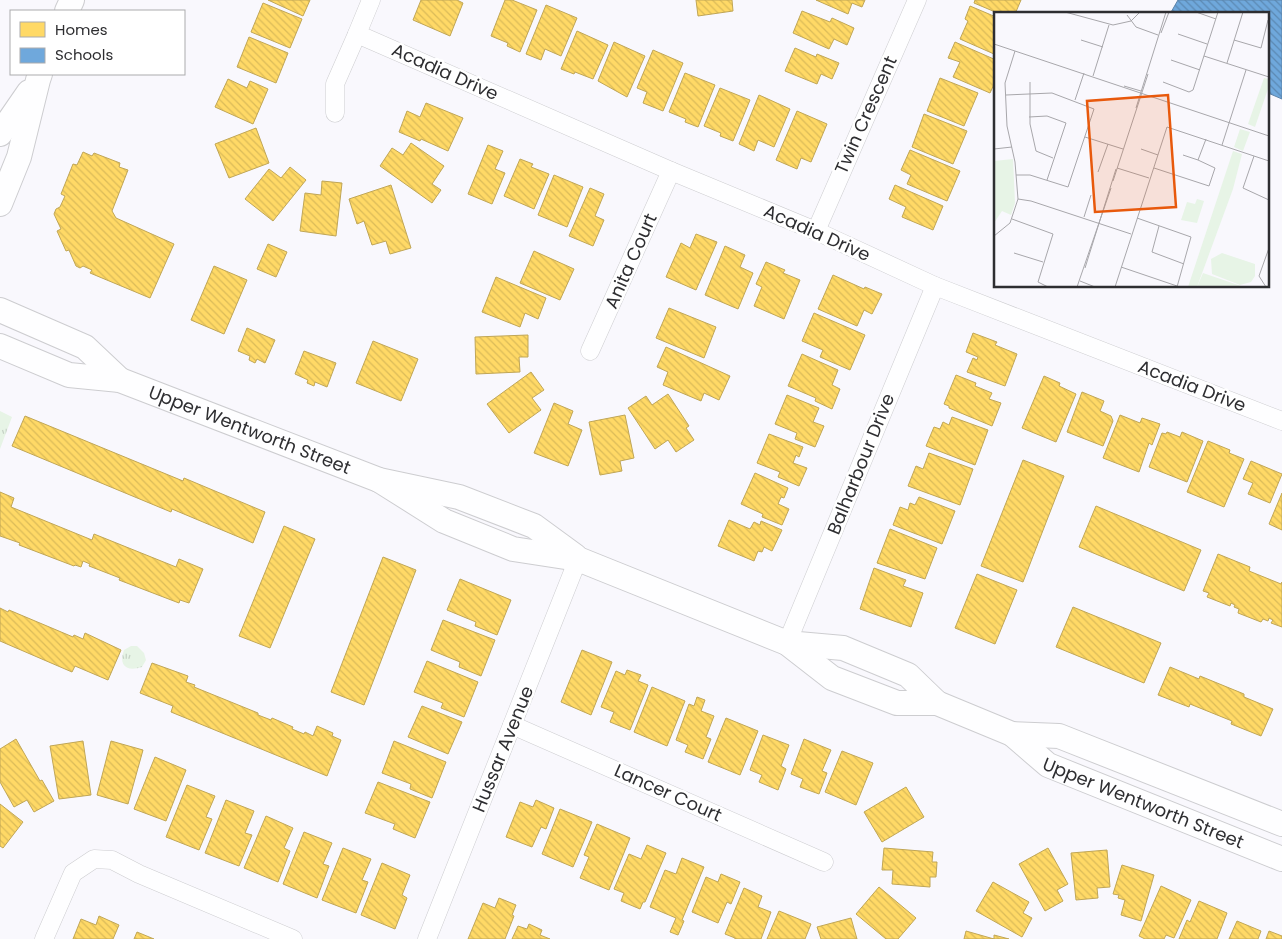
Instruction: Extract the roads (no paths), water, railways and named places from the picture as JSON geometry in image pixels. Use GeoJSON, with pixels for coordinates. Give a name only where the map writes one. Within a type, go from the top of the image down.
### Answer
{"type":"FeatureCollection","features":[{"type":"Feature","properties":{"kind":"main road"},"geometry":{"type":"LineString","coordinates":[[0,134],[39,77]]}},
{"type":"Feature","properties":{"kind":"main road"},"geometry":{"type":"LineString","coordinates":[[0,204],[19,157],[39,77]]}},
{"type":"Feature","properties":{"kind":"main road","name":"Upper Wentworth Street"},"geometry":{"type":"LineString","coordinates":[[0,310],[85,347],[120,380]]}},
{"type":"Feature","properties":{"kind":"main road","name":"Upper Wentworth Street"},"geometry":{"type":"LineString","coordinates":[[0,346],[69,375],[120,380],[379,480],[459,497],[534,526],[578,559],[788,643],[832,678],[897,703],[937,704],[1012,734],[1048,765],[1282,859]]}},
{"type":"Feature","properties":{"kind":"main road","name":"Upper Wentworth Street"},"geometry":{"type":"LineString","coordinates":[[788,643],[844,648],[908,675],[937,704]]}},
{"type":"Feature","properties":{"kind":"main road","name":"Upper Wentworth Street"},"geometry":{"type":"LineString","coordinates":[[1012,734],[1059,736],[1282,824]]}},
{"type":"Feature","properties":{"kind":"street"},"geometry":{"type":"LineString","coordinates":[[335,112],[335,84],[371,0]]}},
{"type":"Feature","properties":{"kind":"street","name":"Twin Crescent"},"geometry":{"type":"LineString","coordinates":[[816,231],[917,0]]}},
{"type":"Feature","properties":{"kind":"street","name":"Acadia Drive"},"geometry":{"type":"LineString","coordinates":[[357,34],[671,171],[816,231],[935,286],[1282,421]]}},
{"type":"Feature","properties":{"kind":"street","name":"Anita Court"},"geometry":{"type":"LineString","coordinates":[[590,351],[671,171]]}},
{"type":"Feature","properties":{"kind":"street","name":"Balharbour Drive"},"geometry":{"type":"LineString","coordinates":[[788,643],[935,286]]}},
{"type":"Feature","properties":{"kind":"street","name":"Hussar Avenue"},"geometry":{"type":"LineString","coordinates":[[427,939],[578,559]]}},
{"type":"Feature","properties":{"kind":"street","name":"Lancer Court"},"geometry":{"type":"LineString","coordinates":[[512,724],[824,862]]}},
{"type":"Feature","properties":{"kind":"street"},"geometry":{"type":"LineString","coordinates":[[44,939],[73,873],[94,859],[112,860],[139,874],[293,939]]}}]}
